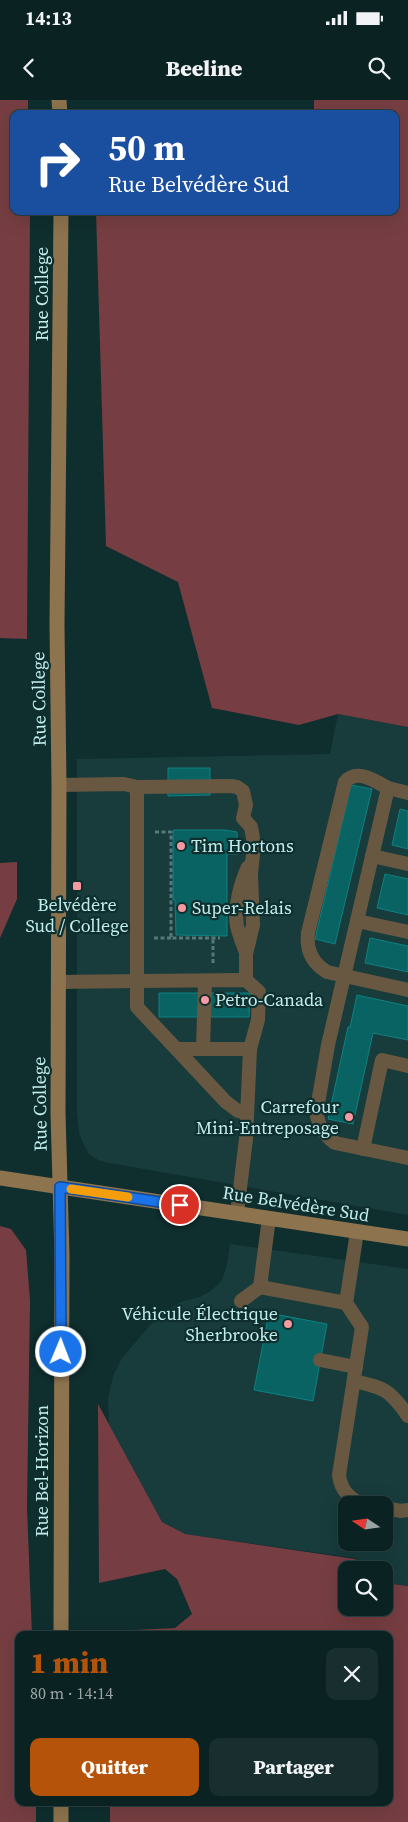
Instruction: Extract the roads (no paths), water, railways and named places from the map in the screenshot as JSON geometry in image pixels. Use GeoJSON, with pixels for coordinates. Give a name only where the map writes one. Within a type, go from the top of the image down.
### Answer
{"type":"FeatureCollection","features":[{"type":"Feature","properties":{"kind":"street","name":"Rue College"},"geometry":{"type":"LineString","coordinates":[[60,1187],[58,1113],[59,785],[57,626],[61,215]]}},
{"type":"Feature","properties":{"kind":"street","name":"Rue Belvédère Sud"},"geometry":{"type":"LineString","coordinates":[[0,1178],[408,1239]]}},
{"type":"Feature","properties":{"kind":"street","name":"Rue Bel-Horizon"},"geometry":{"type":"LineString","coordinates":[[60,1187],[62,1255],[61,1631]]}},
{"type":"Feature","properties":{"kind":"street"},"geometry":{"type":"LineString","coordinates":[[61,1806],[61,1822]]}},
{"type":"Feature","properties":{"kind":"lane"},"geometry":{"type":"LineString","coordinates":[[408,793],[388,788],[372,779],[359,776],[351,776],[344,782],[307,940],[312,959],[327,972],[408,990]]}},
{"type":"Feature","properties":{"kind":"lane"},"geometry":{"type":"LineString","coordinates":[[59,785],[124,784],[137,787],[222,785],[240,788],[244,791],[246,800],[243,818],[249,824],[254,834],[251,874],[253,925],[246,954],[246,980]]}},
{"type":"Feature","properties":{"kind":"lane"},"geometry":{"type":"LineString","coordinates":[[137,787],[138,1007],[226,1102],[238,1111],[247,1113]]}},
{"type":"Feature","properties":{"kind":"lane"},"geometry":{"type":"LineString","coordinates":[[388,788],[328,1045],[317,1116],[321,1129],[330,1139],[342,1145],[408,1158]]}},
{"type":"Feature","properties":{"kind":"lane"},"geometry":{"type":"LineString","coordinates":[[372,856],[408,864]]}},
{"type":"Feature","properties":{"kind":"lane"},"geometry":{"type":"LineString","coordinates":[[357,920],[408,932]]}},
{"type":"Feature","properties":{"kind":"lane"},"geometry":{"type":"LineString","coordinates":[[203,1049],[205,980]]}},
{"type":"Feature","properties":{"kind":"lane"},"geometry":{"type":"LineString","coordinates":[[58,982],[246,980],[259,992],[258,1020],[250,1049],[244,1162],[237,1214]]}},
{"type":"Feature","properties":{"kind":"lane"},"geometry":{"type":"LineString","coordinates":[[176,1049],[250,1049]]}},
{"type":"Feature","properties":{"kind":"lane"},"geometry":{"type":"LineString","coordinates":[[363,1149],[382,1060],[408,1066]]}},
{"type":"Feature","properties":{"kind":"lane"},"geometry":{"type":"LineString","coordinates":[[241,1301],[260,1287],[269,1218]]}},
{"type":"Feature","properties":{"kind":"lane"},"geometry":{"type":"LineString","coordinates":[[349,1496],[342,1486],[339,1474],[362,1327],[346,1303],[357,1232]]}},
{"type":"Feature","properties":{"kind":"lane"},"geometry":{"type":"LineString","coordinates":[[260,1287],[346,1303]]}},
{"type":"Feature","properties":{"kind":"lane"},"geometry":{"type":"LineString","coordinates":[[320,1360],[356,1367]]}},
{"type":"Feature","properties":{"kind":"lane"},"geometry":{"type":"LineString","coordinates":[[354,1381],[372,1385],[388,1392],[408,1416]]}},
{"type":"Feature","properties":{"kind":"lane"},"geometry":{"type":"LineString","coordinates":[[393,1510],[408,1510]]}},
{"type":"Feature","properties":{"kind":"place","name":"Tim Hortons"},"geometry":{"type":"Point","coordinates":[181,846]}},
{"type":"Feature","properties":{"kind":"place","name":"Belvédère Sud / College"},"geometry":{"type":"Point","coordinates":[77,886]}},
{"type":"Feature","properties":{"kind":"place","name":"Super-Relais"},"geometry":{"type":"Point","coordinates":[182,908]}},
{"type":"Feature","properties":{"kind":"place","name":"Petro-Canada"},"geometry":{"type":"Point","coordinates":[205,1000]}},
{"type":"Feature","properties":{"kind":"place","name":"Carrefour Mini-Entreposage"},"geometry":{"type":"Point","coordinates":[349,1117]}},
{"type":"Feature","properties":{"kind":"place","name":"Véhicule Électrique Sherbrooke"},"geometry":{"type":"Point","coordinates":[288,1324]}}]}
